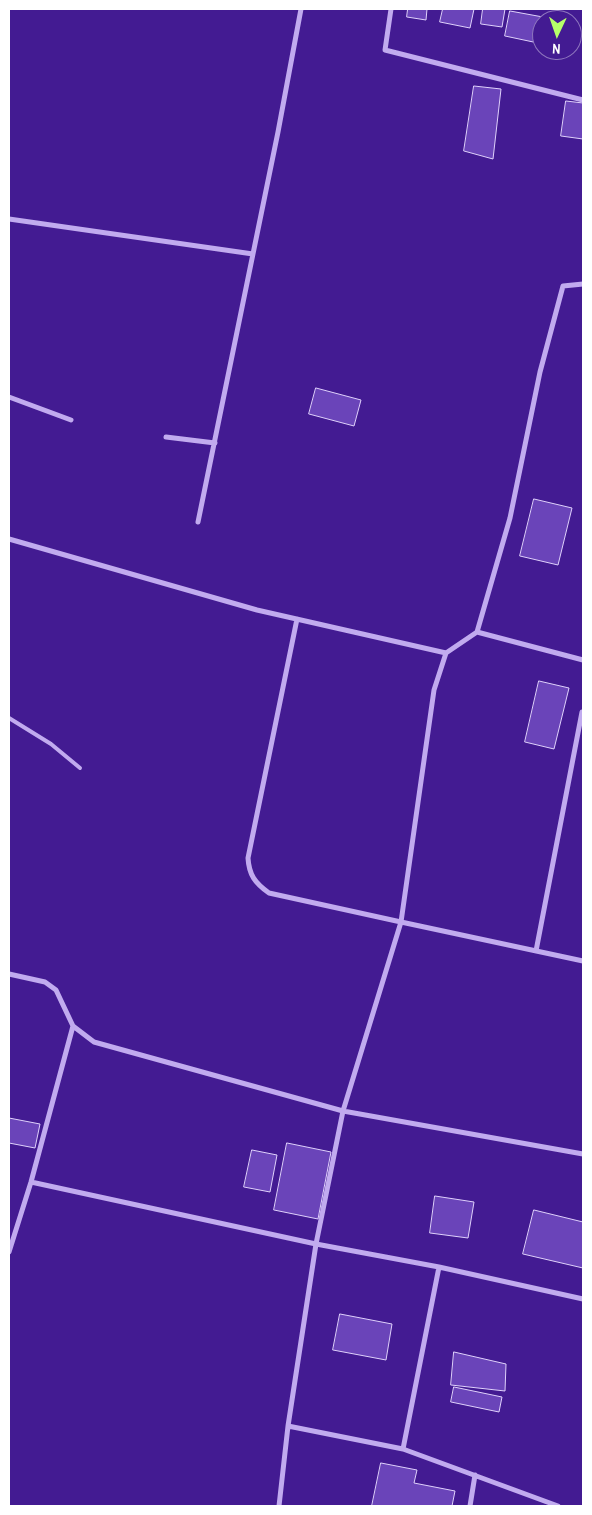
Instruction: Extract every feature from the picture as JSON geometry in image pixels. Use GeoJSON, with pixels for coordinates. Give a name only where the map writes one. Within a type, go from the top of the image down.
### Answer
{"type":"FeatureCollection","features":[{"type":"Feature","properties":{"kind":"street"},"geometry":{"type":"LineString","coordinates":[[198,522],[216,443],[301,9]]}},
{"type":"Feature","properties":{"kind":"street"},"geometry":{"type":"LineString","coordinates":[[391,9],[385,50],[583,100]]}},
{"type":"Feature","properties":{"kind":"street"},"geometry":{"type":"LineString","coordinates":[[9,219],[253,254]]}},
{"type":"Feature","properties":{"kind":"street"},"geometry":{"type":"LineString","coordinates":[[279,1506],[288,1426],[316,1244],[344,1111],[401,922],[434,690],[446,653],[478,632],[510,518],[540,372],[563,286],[583,284]]}},
{"type":"Feature","properties":{"kind":"street"},"geometry":{"type":"LineString","coordinates":[[9,397],[71,420]]}},
{"type":"Feature","properties":{"kind":"street"},"geometry":{"type":"LineString","coordinates":[[166,437],[216,443]]}},
{"type":"Feature","properties":{"kind":"street"},"geometry":{"type":"LineString","coordinates":[[9,539],[257,610],[446,653]]}},
{"type":"Feature","properties":{"kind":"street"},"geometry":{"type":"LineString","coordinates":[[297,619],[248,858],[249,871],[257,885],[270,893],[583,961]]}},
{"type":"Feature","properties":{"kind":"street"},"geometry":{"type":"LineString","coordinates":[[478,632],[583,660]]}},
{"type":"Feature","properties":{"kind":"street"},"geometry":{"type":"LineString","coordinates":[[536,951],[582,712]]}},
{"type":"Feature","properties":{"kind":"street"},"geometry":{"type":"LineString","coordinates":[[9,974],[45,982],[56,990],[73,1026],[94,1042],[344,1111],[583,1154]]}},
{"type":"Feature","properties":{"kind":"street"},"geometry":{"type":"LineString","coordinates":[[9,1252],[31,1182],[73,1026]]}},
{"type":"Feature","properties":{"kind":"street"},"geometry":{"type":"LineString","coordinates":[[31,1182],[316,1244],[440,1267],[583,1299]]}},
{"type":"Feature","properties":{"kind":"street"},"geometry":{"type":"LineString","coordinates":[[403,1449],[440,1267]]}},
{"type":"Feature","properties":{"kind":"street"},"geometry":{"type":"LineString","coordinates":[[288,1426],[403,1449],[558,1506]]}},
{"type":"Feature","properties":{"kind":"street"},"geometry":{"type":"LineString","coordinates":[[470,1506],[475,1475]]}},
{"type":"Feature","properties":{"kind":"lane"},"geometry":{"type":"LineString","coordinates":[[9,718],[51,744],[80,768]]}},
{"type":"Feature","properties":{"kind":"building"},"geometry":{"type":"Polygon","coordinates":[[[408,9],[427,9],[426,20],[407,17],[408,9]]]}},
{"type":"Feature","properties":{"kind":"building"},"geometry":{"type":"Polygon","coordinates":[[[443,9],[474,9],[470,28],[440,22],[443,9]]]}},
{"type":"Feature","properties":{"kind":"building"},"geometry":{"type":"Polygon","coordinates":[[[483,9],[505,9],[502,27],[481,24],[483,9]]]}},
{"type":"Feature","properties":{"kind":"building"},"geometry":{"type":"Polygon","coordinates":[[[510,11],[532,15],[532,42],[505,36],[510,11]]]}},
{"type":"Feature","properties":{"kind":"building"},"geometry":{"type":"Polygon","coordinates":[[[474,86],[501,89],[493,159],[464,151],[474,86]]]}},
{"type":"Feature","properties":{"kind":"building"},"geometry":{"type":"Polygon","coordinates":[[[566,101],[583,103],[583,139],[561,136],[566,101]]]}},
{"type":"Feature","properties":{"kind":"building"},"geometry":{"type":"Polygon","coordinates":[[[316,388],[361,400],[354,426],[309,414],[316,388]]]}},
{"type":"Feature","properties":{"kind":"building"},"geometry":{"type":"Polygon","coordinates":[[[534,499],[572,508],[558,565],[520,556],[534,499]]]}},
{"type":"Feature","properties":{"kind":"building"},"geometry":{"type":"Polygon","coordinates":[[[539,681],[569,688],[554,749],[525,742],[539,681]]]}},
{"type":"Feature","properties":{"kind":"building"},"geometry":{"type":"Polygon","coordinates":[[[9,1118],[40,1124],[35,1148],[9,1143],[9,1118]]]}},
{"type":"Feature","properties":{"kind":"building"},"geometry":{"type":"Polygon","coordinates":[[[287,1143],[331,1152],[318,1219],[274,1210],[287,1143]]]}},
{"type":"Feature","properties":{"kind":"building"},"geometry":{"type":"Polygon","coordinates":[[[252,1150],[277,1155],[270,1192],[244,1187],[252,1150]]]}},
{"type":"Feature","properties":{"kind":"building"},"geometry":{"type":"Polygon","coordinates":[[[435,1196],[474,1202],[468,1238],[430,1233],[435,1196]]]}},
{"type":"Feature","properties":{"kind":"building"},"geometry":{"type":"Polygon","coordinates":[[[534,1210],[583,1222],[583,1268],[523,1254],[534,1210]]]}},
{"type":"Feature","properties":{"kind":"building"},"geometry":{"type":"Polygon","coordinates":[[[340,1314],[392,1324],[386,1360],[333,1350],[340,1314]]]}},
{"type":"Feature","properties":{"kind":"building"},"geometry":{"type":"Polygon","coordinates":[[[454,1352],[506,1364],[505,1391],[451,1385],[454,1352]]]}},
{"type":"Feature","properties":{"kind":"building"},"geometry":{"type":"Polygon","coordinates":[[[454,1387],[502,1397],[499,1412],[451,1402],[454,1387]]]}},
{"type":"Feature","properties":{"kind":"building"},"geometry":{"type":"Polygon","coordinates":[[[381,1463],[417,1470],[414,1483],[455,1491],[452,1506],[372,1506],[381,1463]]]}}]}
